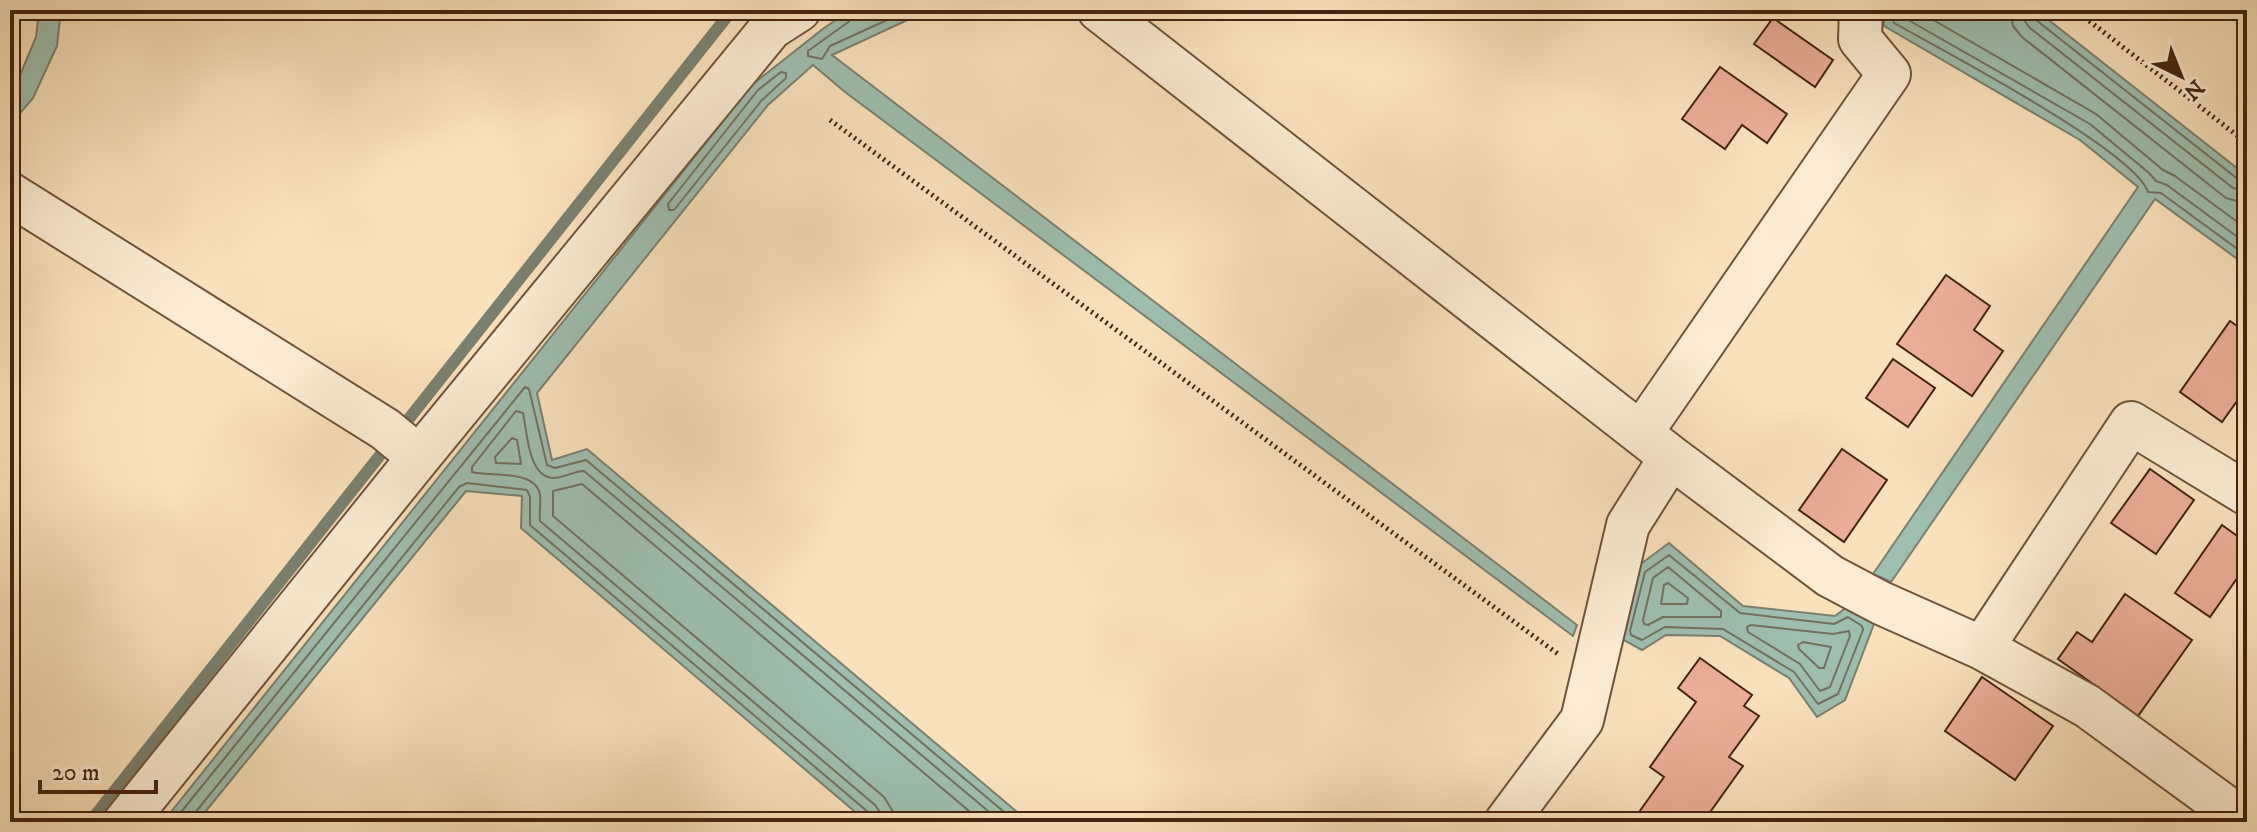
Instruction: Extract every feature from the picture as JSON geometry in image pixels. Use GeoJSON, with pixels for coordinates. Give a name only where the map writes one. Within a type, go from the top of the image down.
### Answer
{"type":"FeatureCollection","features":[{"type":"Feature","properties":{"kind":"street"},"geometry":{"type":"LineString","coordinates":[[125,822],[402,444],[771,28],[799,10]]}},
{"type":"Feature","properties":{"kind":"street"},"geometry":{"type":"LineString","coordinates":[[1099,10],[1656,445],[1830,576],[1982,648],[2087,706],[2246,822]]}},
{"type":"Feature","properties":{"kind":"street"},"geometry":{"type":"LineString","coordinates":[[1506,822],[1582,720],[1628,525],[1656,445],[1889,74],[1860,39],[1861,10]]}},
{"type":"Feature","properties":{"kind":"street"},"geometry":{"type":"LineString","coordinates":[[10,194],[402,444]]}},
{"type":"Feature","properties":{"kind":"street"},"geometry":{"type":"LineString","coordinates":[[1982,648],[2131,423],[2247,494]]}},
{"type":"Feature","properties":{"kind":"path"},"geometry":{"type":"LineString","coordinates":[[2075,10],[2247,143]]}},
{"type":"Feature","properties":{"kind":"path"},"geometry":{"type":"LineString","coordinates":[[830,120],[1592,679]]}},
{"type":"Feature","properties":{"kind":"water"},"geometry":{"type":"Polygon","coordinates":[[[39,10],[61,10],[57,46],[33,98],[10,125],[10,94],[36,37],[39,10]]]}},
{"type":"Feature","properties":{"kind":"water"},"geometry":{"type":"Polygon","coordinates":[[[851,10],[929,10],[832,55],[1577,625],[1573,636],[813,65],[768,105],[537,393],[552,460],[587,449],[1029,822],[867,822],[521,528],[522,496],[466,491],[197,822],[163,822],[753,84],[851,10]]]}},
{"type":"Feature","properties":{"kind":"water"},"geometry":{"type":"Polygon","coordinates":[[[1883,10],[2036,10],[2247,176],[2247,266],[2155,199],[1891,582],[1873,574],[2138,187],[2080,140],[1884,26],[1883,10]]]}},
{"type":"Feature","properties":{"kind":"water"},"geometry":{"type":"Polygon","coordinates":[[[1669,543],[1743,606],[1835,616],[1847,607],[1874,624],[1845,700],[1817,717],[1789,678],[1720,636],[1666,635],[1642,650],[1620,638],[1638,566],[1669,543]]]}},
{"type":"Feature","properties":{"kind":"building"},"geometry":{"type":"Polygon","coordinates":[[[1773,18],[1833,60],[1815,87],[1754,44],[1773,18]]]}},
{"type":"Feature","properties":{"kind":"building"},"geometry":{"type":"Polygon","coordinates":[[[1720,67],[1787,114],[1767,143],[1742,125],[1725,149],[1682,119],[1720,67]]]}},
{"type":"Feature","properties":{"kind":"building"},"geometry":{"type":"Polygon","coordinates":[[[1946,275],[1990,306],[1974,330],[2003,351],[1972,396],[1897,344],[1946,275]]]}},
{"type":"Feature","properties":{"kind":"building"},"geometry":{"type":"Polygon","coordinates":[[[2230,321],[2247,333],[2247,387],[2222,422],[2180,392],[2230,321]]]}},
{"type":"Feature","properties":{"kind":"building"},"geometry":{"type":"Polygon","coordinates":[[[1893,359],[1935,388],[1908,427],[1866,398],[1893,359]]]}},
{"type":"Feature","properties":{"kind":"building"},"geometry":{"type":"Polygon","coordinates":[[[1842,449],[1887,480],[1844,542],[1799,510],[1842,449]]]}},
{"type":"Feature","properties":{"kind":"building"},"geometry":{"type":"Polygon","coordinates":[[[2150,469],[2194,500],[2156,554],[2111,523],[2150,469]]]}},
{"type":"Feature","properties":{"kind":"building"},"geometry":{"type":"Polygon","coordinates":[[[2222,525],[2247,543],[2247,564],[2210,617],[2175,593],[2222,525]]]}},
{"type":"Feature","properties":{"kind":"building"},"geometry":{"type":"Polygon","coordinates":[[[2125,594],[2192,640],[2138,716],[2058,659],[2077,632],[2092,642],[2125,594]]]}},
{"type":"Feature","properties":{"kind":"building"},"geometry":{"type":"Polygon","coordinates":[[[1700,658],[1752,695],[1744,706],[1759,716],[1729,757],[1743,766],[1703,822],[1632,822],[1664,777],[1650,767],[1696,702],[1678,688],[1700,658]]]}},
{"type":"Feature","properties":{"kind":"building"},"geometry":{"type":"Polygon","coordinates":[[[1982,677],[2053,726],[2015,780],[1945,731],[1982,677]]]}},
{"type":"Feature","properties":{"kind":"waterway"},"geometry":{"type":"LineString","coordinates":[[90,822],[735,10]]}}]}
